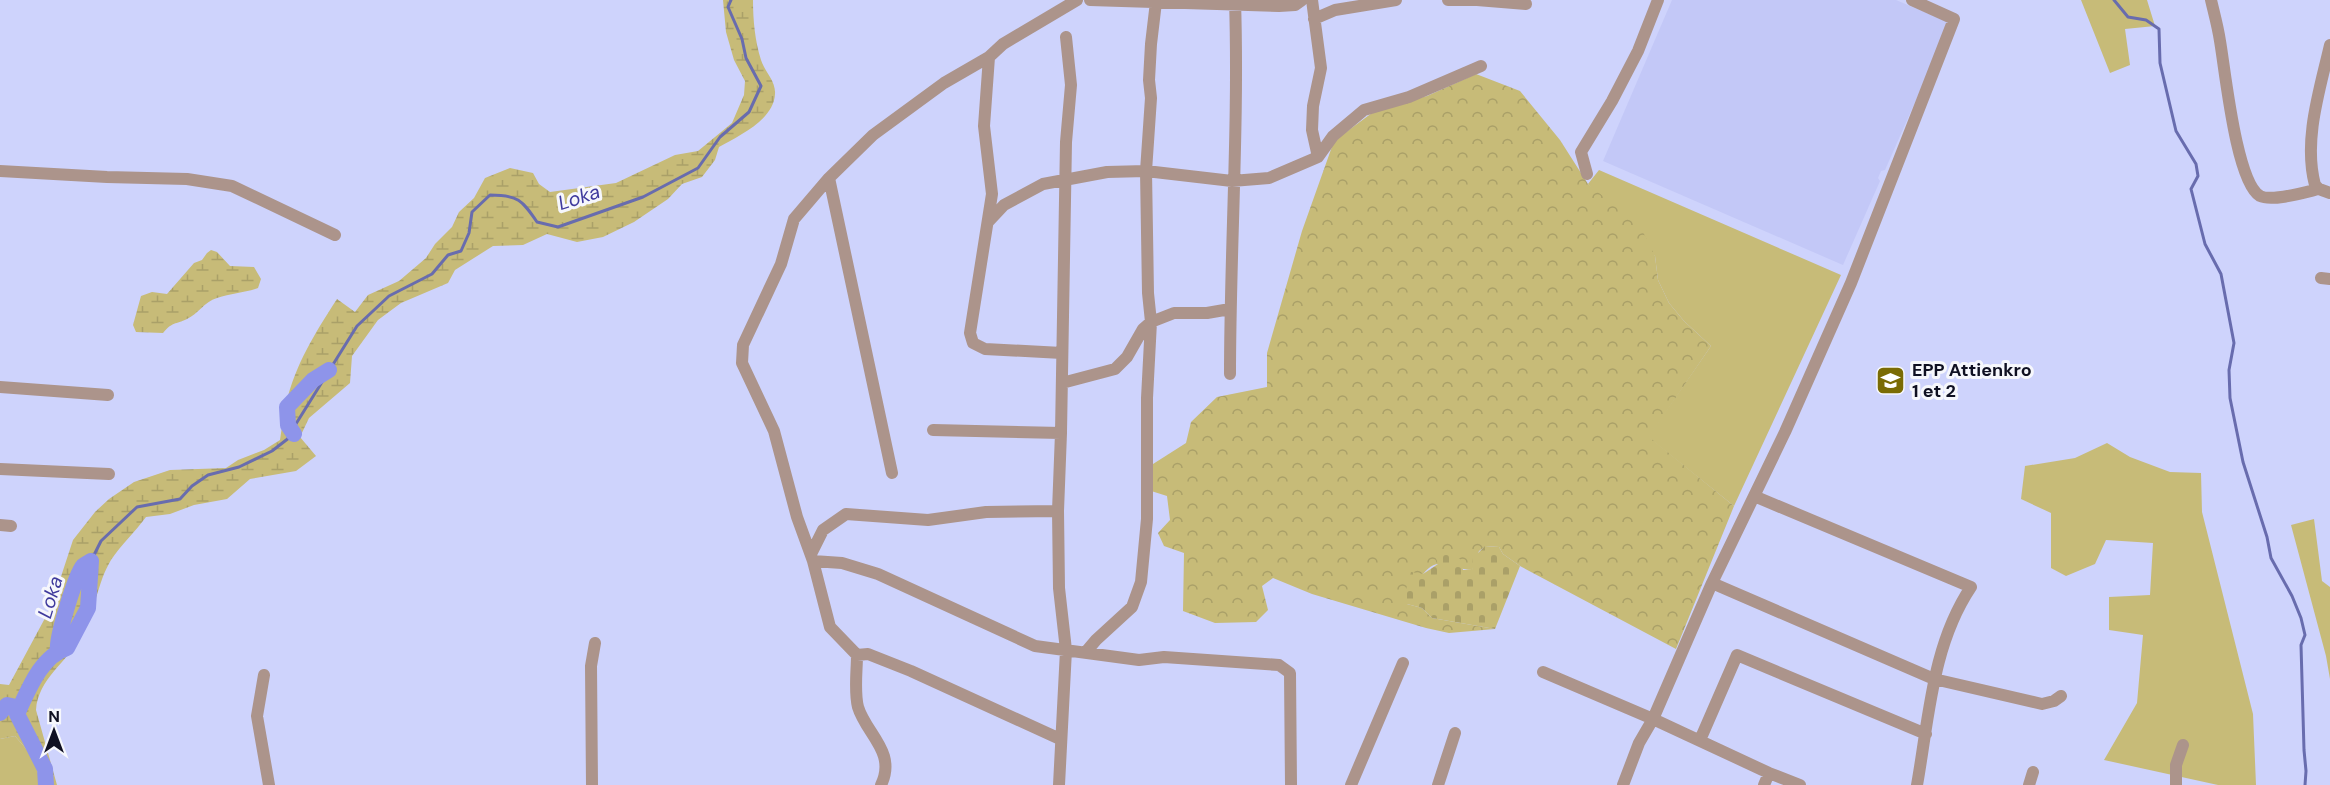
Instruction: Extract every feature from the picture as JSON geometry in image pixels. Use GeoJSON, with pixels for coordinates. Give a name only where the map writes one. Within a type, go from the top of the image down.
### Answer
{"type":"FeatureCollection","features":[{"type":"Feature","properties":{"kind":"street"},"geometry":{"type":"LineString","coordinates":[[881,785],[885,778],[883,752],[859,710],[856,655],[830,627],[774,431],[742,363],[743,345],[781,264],[794,219],[829,178],[873,135],[944,83],[989,57],[1003,44],[1077,0]]}},
{"type":"Feature","properties":{"kind":"street"},"geometry":{"type":"LineString","coordinates":[[1090,0],[1295,5],[1302,0]]}},
{"type":"Feature","properties":{"kind":"street"},"geometry":{"type":"LineString","coordinates":[[1312,0],[1321,68],[1313,106],[1312,130],[1318,157]]}},
{"type":"Feature","properties":{"kind":"street"},"geometry":{"type":"LineString","coordinates":[[1314,19],[1335,10],[1396,0]]}},
{"type":"Feature","properties":{"kind":"street"},"geometry":{"type":"LineString","coordinates":[[1448,0],[1526,4]]}},
{"type":"Feature","properties":{"kind":"street"},"geometry":{"type":"LineString","coordinates":[[1587,174],[1581,152],[1612,101],[1638,51],[1658,0]]}},
{"type":"Feature","properties":{"kind":"street"},"geometry":{"type":"LineString","coordinates":[[1623,785],[1639,742],[1653,718],[1713,582],[1785,432],[1867,246],[1954,19],[1912,0]]}},
{"type":"Feature","properties":{"kind":"street"},"geometry":{"type":"LineString","coordinates":[[2211,0],[2220,39],[2234,129],[2242,160],[2255,192],[2263,197],[2273,197],[2325,191]]}},
{"type":"Feature","properties":{"kind":"street"},"geometry":{"type":"LineString","coordinates":[[1085,653],[1132,607],[1141,582],[1147,519],[1147,398],[1151,322],[1148,293],[1146,171],[1151,98],[1149,80],[1151,44],[1156,2]]}},
{"type":"Feature","properties":{"kind":"street"},"geometry":{"type":"LineString","coordinates":[[1230,375],[1232,181],[1237,79],[1235,2]]}},
{"type":"Feature","properties":{"kind":"street"},"geometry":{"type":"LineString","coordinates":[[1059,785],[1066,650],[1059,588],[1058,511],[1065,179],[1071,85],[1066,37]]}},
{"type":"Feature","properties":{"kind":"street"},"geometry":{"type":"LineString","coordinates":[[2325,191],[2314,180],[2312,142],[2315,109],[2330,45]]}},
{"type":"Feature","properties":{"kind":"street"},"geometry":{"type":"LineString","coordinates":[[989,57],[984,126],[992,194],[970,333],[973,343],[985,349],[1062,353]]}},
{"type":"Feature","properties":{"kind":"street"},"geometry":{"type":"LineString","coordinates":[[989,221],[1004,205],[1043,184],[1107,172],[1146,171],[1232,181],[1269,178],[1318,157],[1333,136],[1364,110],[1409,97],[1481,66]]}},
{"type":"Feature","properties":{"kind":"street"},"geometry":{"type":"LineString","coordinates":[[0,171],[187,179],[232,186],[334,235]]}},
{"type":"Feature","properties":{"kind":"street"},"geometry":{"type":"LineString","coordinates":[[829,178],[892,473]]}},
{"type":"Feature","properties":{"kind":"street"},"geometry":{"type":"LineString","coordinates":[[1062,382],[1115,369],[1127,357],[1143,329],[1151,322],[1174,313],[1207,313],[1230,309]]}},
{"type":"Feature","properties":{"kind":"street"},"geometry":{"type":"LineString","coordinates":[[0,387],[108,395]]}},
{"type":"Feature","properties":{"kind":"street"},"geometry":{"type":"LineString","coordinates":[[933,430],[1061,433]]}},
{"type":"Feature","properties":{"kind":"street"},"geometry":{"type":"LineString","coordinates":[[0,469],[110,474]]}},
{"type":"Feature","properties":{"kind":"street"},"geometry":{"type":"LineString","coordinates":[[1754,496],[1971,587],[1959,605],[1944,641],[1934,679],[1917,785]]}},
{"type":"Feature","properties":{"kind":"street"},"geometry":{"type":"LineString","coordinates":[[812,558],[823,530],[846,514],[928,520],[986,512],[1058,511]]}},
{"type":"Feature","properties":{"kind":"street"},"geometry":{"type":"LineString","coordinates":[[812,558],[842,563],[878,574],[1035,646],[1140,660],[1164,657],[1279,665],[1290,673],[1291,785]]}},
{"type":"Feature","properties":{"kind":"street"},"geometry":{"type":"LineString","coordinates":[[1713,582],[1934,679],[2042,704],[2054,701],[2061,696]]}},
{"type":"Feature","properties":{"kind":"street"},"geometry":{"type":"LineString","coordinates":[[592,785],[591,666],[595,643]]}},
{"type":"Feature","properties":{"kind":"street"},"geometry":{"type":"LineString","coordinates":[[856,655],[868,654],[911,671],[1060,739]]}},
{"type":"Feature","properties":{"kind":"street"},"geometry":{"type":"LineString","coordinates":[[1700,741],[1737,655],[1926,734]]}},
{"type":"Feature","properties":{"kind":"street"},"geometry":{"type":"LineString","coordinates":[[1351,785],[1403,663]]}},
{"type":"Feature","properties":{"kind":"street"},"geometry":{"type":"LineString","coordinates":[[1543,672],[1653,718],[1700,741],[1766,779],[1800,785]]}},
{"type":"Feature","properties":{"kind":"street"},"geometry":{"type":"LineString","coordinates":[[264,675],[258,716],[268,785]]}},
{"type":"Feature","properties":{"kind":"street"},"geometry":{"type":"LineString","coordinates":[[1438,785],[1455,733]]}},
{"type":"Feature","properties":{"kind":"street"},"geometry":{"type":"LineString","coordinates":[[2176,785],[2176,765],[2183,745]]}},
{"type":"Feature","properties":{"kind":"street"},"geometry":{"type":"LineString","coordinates":[[2030,785],[2033,772]]}},
{"type":"Feature","properties":{"kind":"shaded area"},"geometry":{"type":"Polygon","coordinates":[[[1672,0],[1896,0],[1950,23],[1885,170],[1881,171],[1878,178],[1880,181],[1843,265],[1603,161],[1672,0]]]}},
{"type":"Feature","properties":{"kind":"green space"},"geometry":{"type":"Polygon","coordinates":[[[723,0],[753,0],[759,53],[775,89],[773,103],[762,119],[719,147],[715,160],[702,177],[682,184],[668,199],[634,222],[603,237],[577,242],[547,234],[523,245],[493,246],[455,270],[448,283],[401,303],[378,320],[352,356],[350,383],[309,418],[300,437],[316,456],[296,471],[250,479],[227,499],[194,505],[170,514],[146,517],[111,560],[102,578],[86,628],[75,646],[47,680],[38,699],[36,710],[57,785],[41,785],[34,758],[15,736],[0,739],[0,684],[9,685],[51,607],[73,540],[95,512],[134,482],[170,470],[226,468],[280,440],[285,408],[300,363],[337,299],[355,312],[368,295],[399,281],[426,258],[435,244],[452,227],[459,212],[474,198],[485,178],[510,168],[533,173],[539,184],[550,192],[616,183],[675,155],[698,151],[732,123],[744,95],[745,81],[734,60],[726,32],[723,0]]]}},
{"type":"Feature","properties":{"kind":"green space"},"geometry":{"type":"Polygon","coordinates":[[[2081,0],[2147,0],[2155,26],[2125,29],[2130,65],[2110,73],[2081,0]]]}},
{"type":"Feature","properties":{"kind":"green space"},"geometry":{"type":"Polygon","coordinates":[[[1476,74],[1520,91],[1560,140],[1588,184],[1640,226],[1655,256],[1658,280],[1669,303],[1684,321],[1711,346],[1649,437],[1734,506],[1676,649],[1520,566],[1503,554],[1499,547],[1486,546],[1479,551],[1472,570],[1443,564],[1433,565],[1419,580],[1407,604],[1422,608],[1432,618],[1495,629],[1449,633],[1426,628],[1312,594],[1273,578],[1262,586],[1268,610],[1256,622],[1215,623],[1183,611],[1184,553],[1164,546],[1158,533],[1170,520],[1167,496],[1148,490],[1153,464],[1186,443],[1191,422],[1217,397],[1267,387],[1267,353],[1302,231],[1334,141],[1376,110],[1427,96],[1476,74]]]}},
{"type":"Feature","properties":{"kind":"green space"},"geometry":{"type":"Polygon","coordinates":[[[1599,170],[1841,275],[1734,506],[1648,437],[1711,346],[1684,321],[1669,303],[1658,280],[1655,256],[1588,184],[1599,170]]]}},
{"type":"Feature","properties":{"kind":"green space"},"geometry":{"type":"Polygon","coordinates":[[[211,250],[217,252],[230,266],[254,267],[261,279],[258,288],[212,300],[191,317],[172,325],[163,333],[136,332],[133,325],[141,296],[152,292],[167,294],[194,263],[202,260],[211,250]]]}},
{"type":"Feature","properties":{"kind":"green space"},"geometry":{"type":"Polygon","coordinates":[[[2107,443],[2130,457],[2170,472],[2201,473],[2202,512],[2253,714],[2256,785],[2218,785],[2104,760],[2137,703],[2143,635],[2109,630],[2109,597],[2150,595],[2153,543],[2106,540],[2095,564],[2066,576],[2051,568],[2051,513],[2021,499],[2025,466],[2075,458],[2107,443]]]}},
{"type":"Feature","properties":{"kind":"green space"},"geometry":{"type":"Polygon","coordinates":[[[2314,519],[2322,581],[2330,587],[2330,679],[2291,525],[2314,519]]]}},
{"type":"Feature","properties":{"kind":"green space"},"geometry":{"type":"Polygon","coordinates":[[[1485,546],[1499,547],[1503,554],[1520,566],[1495,629],[1432,618],[1422,608],[1407,604],[1405,593],[1411,572],[1423,574],[1438,564],[1436,558],[1445,551],[1460,559],[1463,570],[1472,570],[1473,558],[1485,546]]]}},
{"type":"Feature","properties":{"kind":"green space"},"geometry":{"type":"Polygon","coordinates":[[[15,736],[34,758],[41,785],[0,785],[0,739],[15,736]]]}},
{"type":"Feature","properties":{"kind":"waterway","name":"Loka"},"geometry":{"type":"LineString","coordinates":[[91,561],[101,541],[137,507],[180,499],[192,486],[208,475],[239,467],[272,451],[294,434],[294,427],[357,326],[389,296],[432,274],[448,255],[461,251],[469,233],[472,212],[490,195],[507,196],[518,200],[537,222],[558,227],[643,197],[698,168],[720,137],[749,112],[761,86],[746,58],[742,39],[728,7],[731,0]]}},
{"type":"Feature","properties":{"kind":"waterway"},"geometry":{"type":"LineString","coordinates":[[2114,0],[2128,17],[2146,20],[2159,29],[2160,63],[2176,131],[2196,164],[2198,176],[2191,189],[2205,244],[2221,274],[2234,343],[2229,370],[2230,398],[2243,462],[2267,537],[2271,558],[2292,596],[2305,635],[2301,645],[2305,785]]}},
{"type":"Feature","properties":{"kind":"waterway","name":"Loka"},"geometry":{"type":"LineString","coordinates":[[294,434],[288,425],[287,407],[313,380],[329,370]]}},
{"type":"Feature","properties":{"kind":"waterway","name":"Loka"},"geometry":{"type":"LineString","coordinates":[[58,651],[63,622],[76,581],[83,566],[91,561]]}},
{"type":"Feature","properties":{"kind":"waterway","name":"Loka"},"geometry":{"type":"LineString","coordinates":[[46,785],[45,769],[17,714],[42,667],[58,652],[67,648],[88,608],[91,561]]}},
{"type":"Feature","properties":{"kind":"waterway"},"geometry":{"type":"LineString","coordinates":[[0,713],[7,705],[20,708]]}},
{"type":"Feature","properties":{"kind":"place","name":"EPP Attienkro 1 et 2"},"geometry":{"type":"Point","coordinates":[1891,380]}}]}
